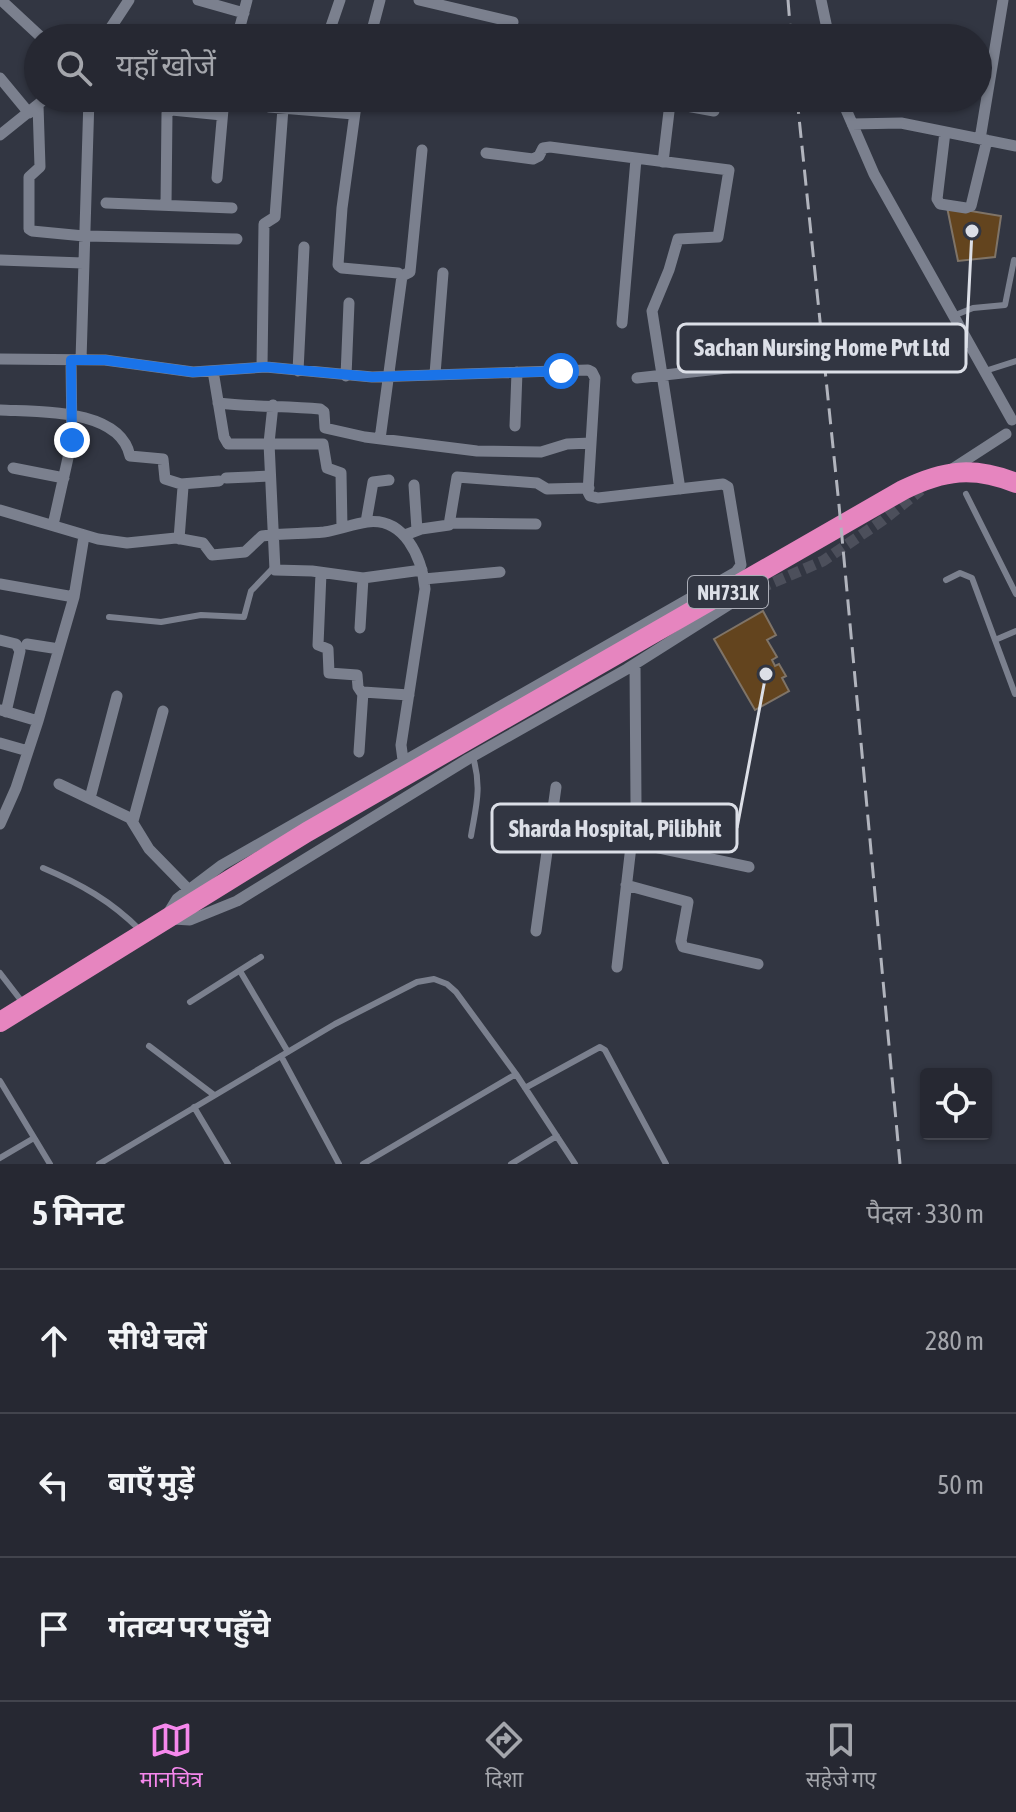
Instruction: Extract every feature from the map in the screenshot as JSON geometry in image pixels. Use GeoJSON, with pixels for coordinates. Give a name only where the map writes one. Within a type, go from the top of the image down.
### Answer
{"type":"FeatureCollection","features":[{"type":"Feature","properties":{"kind":"highway","name":"NH731K"},"geometry":{"type":"LineString","coordinates":[[0,1022],[164,919],[449,750],[922,481],[951,472],[977,472],[1016,483]]}},
{"type":"Feature","properties":{"kind":"street"},"geometry":{"type":"LineString","coordinates":[[1,0],[27,24]]}},
{"type":"Feature","properties":{"kind":"street"},"geometry":{"type":"LineString","coordinates":[[114,24],[129,0]]}},
{"type":"Feature","properties":{"kind":"street"},"geometry":{"type":"LineString","coordinates":[[241,24],[247,0]]}},
{"type":"Feature","properties":{"kind":"street"},"geometry":{"type":"LineString","coordinates":[[332,24],[340,0]]}},
{"type":"Feature","properties":{"kind":"street"},"geometry":{"type":"LineString","coordinates":[[374,24],[380,0]]}},
{"type":"Feature","properties":{"kind":"street"},"geometry":{"type":"LineString","coordinates":[[419,0],[513,22]]}},
{"type":"Feature","properties":{"kind":"street"},"geometry":{"type":"LineString","coordinates":[[821,0],[826,24]]}},
{"type":"Feature","properties":{"kind":"street"},"geometry":{"type":"LineString","coordinates":[[992,77],[1003,0]]}},
{"type":"Feature","properties":{"kind":"street"},"geometry":{"type":"LineString","coordinates":[[202,1],[244,13]]}},
{"type":"Feature","properties":{"kind":"street"},"geometry":{"type":"LineString","coordinates":[[0,78],[24,95]]}},
{"type":"Feature","properties":{"kind":"street"},"geometry":{"type":"LineString","coordinates":[[2,129],[28,112]]}},
{"type":"Feature","properties":{"kind":"street"},"geometry":{"type":"LineString","coordinates":[[38,112],[40,167],[29,177],[29,229],[84,236],[237,239]]}},
{"type":"Feature","properties":{"kind":"street"},"geometry":{"type":"LineString","coordinates":[[53,525],[72,440],[88,112]]}},
{"type":"Feature","properties":{"kind":"street"},"geometry":{"type":"LineString","coordinates":[[166,205],[169,112]]}},
{"type":"Feature","properties":{"kind":"street"},"geometry":{"type":"LineString","coordinates":[[190,112],[222,115]]}},
{"type":"Feature","properties":{"kind":"street"},"geometry":{"type":"LineString","coordinates":[[217,178],[222,112]]}},
{"type":"Feature","properties":{"kind":"street"},"geometry":{"type":"LineString","coordinates":[[262,367],[264,224],[275,217],[283,112]]}},
{"type":"Feature","properties":{"kind":"street"},"geometry":{"type":"LineString","coordinates":[[330,112],[354,114],[338,265],[402,276]]}},
{"type":"Feature","properties":{"kind":"street"},"geometry":{"type":"LineString","coordinates":[[663,162],[669,112]]}},
{"type":"Feature","properties":{"kind":"street"},"geometry":{"type":"LineString","coordinates":[[847,112],[874,174],[1014,420],[1007,425],[1011,438],[925,486]]}},
{"type":"Feature","properties":{"kind":"street"},"geometry":{"type":"LineString","coordinates":[[945,132],[937,199],[940,204],[966,208],[971,206],[987,112]]}},
{"type":"Feature","properties":{"kind":"street"},"geometry":{"type":"LineString","coordinates":[[852,124],[901,123],[1015,146],[1016,132]]}},
{"type":"Feature","properties":{"kind":"street"},"geometry":{"type":"LineString","coordinates":[[486,153],[533,159],[545,147],[726,168],[730,172],[718,237],[678,239],[669,270],[652,306],[680,489]]}},
{"type":"Feature","properties":{"kind":"street"},"geometry":{"type":"LineString","coordinates":[[402,276],[410,272],[422,150]]}},
{"type":"Feature","properties":{"kind":"street"},"geometry":{"type":"LineString","coordinates":[[622,323],[636,159]]}},
{"type":"Feature","properties":{"kind":"street"},"geometry":{"type":"LineString","coordinates":[[106,203],[232,208]]}},
{"type":"Feature","properties":{"kind":"street"},"geometry":{"type":"LineString","coordinates":[[298,371],[304,247]]}},
{"type":"Feature","properties":{"kind":"street"},"geometry":{"type":"LineString","coordinates":[[0,260],[83,263]]}},
{"type":"Feature","properties":{"kind":"street"},"geometry":{"type":"LineString","coordinates":[[435,374],[443,273]]}},
{"type":"Feature","properties":{"kind":"street"},"geometry":{"type":"LineString","coordinates":[[380,439],[402,276]]}},
{"type":"Feature","properties":{"kind":"street"},"geometry":{"type":"LineString","coordinates":[[346,376],[349,303]]}},
{"type":"Feature","properties":{"kind":"street"},"geometry":{"type":"LineString","coordinates":[[0,359],[127,362],[184,371],[262,367],[346,376],[592,372],[595,378],[589,488],[593,498],[723,484],[728,487],[741,565],[736,572],[222,865],[177,899],[164,919]]}},
{"type":"Feature","properties":{"kind":"street"},"geometry":{"type":"LineString","coordinates":[[637,378],[755,365]]}},
{"type":"Feature","properties":{"kind":"street"},"geometry":{"type":"LineString","coordinates":[[213,371],[224,437],[228,444],[323,444],[327,468],[341,473],[342,528]]}},
{"type":"Feature","properties":{"kind":"street"},"geometry":{"type":"LineString","coordinates":[[515,426],[517,372]]}},
{"type":"Feature","properties":{"kind":"street"},"geometry":{"type":"LineString","coordinates":[[218,403],[320,409],[324,412],[325,428],[380,439],[477,451],[541,452],[567,444],[591,443]]}},
{"type":"Feature","properties":{"kind":"street"},"geometry":{"type":"LineString","coordinates":[[273,405],[269,443],[273,568],[278,571],[363,578],[500,572]]}},
{"type":"Feature","properties":{"kind":"street"},"geometry":{"type":"LineString","coordinates":[[0,410],[90,418],[126,442],[132,457],[163,459],[165,479],[181,484],[270,476]]}},
{"type":"Feature","properties":{"kind":"street"},"geometry":{"type":"LineString","coordinates":[[13,468],[64,478]]}},
{"type":"Feature","properties":{"kind":"street"},"geometry":{"type":"LineString","coordinates":[[0,510],[84,536],[127,543],[179,539],[203,543],[212,555],[245,552],[258,537],[342,528],[366,522],[392,525],[411,533],[446,527],[450,523],[457,477],[537,483],[552,489],[589,488]]}},
{"type":"Feature","properties":{"kind":"street"},"geometry":{"type":"LineString","coordinates":[[366,522],[373,482],[389,480]]}},
{"type":"Feature","properties":{"kind":"street"},"geometry":{"type":"LineString","coordinates":[[179,539],[181,484]]}},
{"type":"Feature","properties":{"kind":"street"},"geometry":{"type":"LineString","coordinates":[[403,760],[401,750],[425,601],[423,575],[411,533],[414,485]]}},
{"type":"Feature","properties":{"kind":"street"},"geometry":{"type":"LineString","coordinates":[[450,523],[536,524]]}},
{"type":"Feature","properties":{"kind":"street"},"geometry":{"type":"LineString","coordinates":[[0,824],[16,788],[59,649],[74,597],[84,536]]}},
{"type":"Feature","properties":{"kind":"street"},"geometry":{"type":"LineString","coordinates":[[321,573],[318,645],[328,649],[329,673],[357,675],[362,693],[359,752]]}},
{"type":"Feature","properties":{"kind":"street"},"geometry":{"type":"LineString","coordinates":[[360,628],[363,578]]}},
{"type":"Feature","properties":{"kind":"street"},"geometry":{"type":"LineString","coordinates":[[0,584],[74,597]]}},
{"type":"Feature","properties":{"kind":"street"},"geometry":{"type":"LineString","coordinates":[[164,919],[190,920],[237,901],[473,757],[635,664],[744,595]]}},
{"type":"Feature","properties":{"kind":"street"},"geometry":{"type":"LineString","coordinates":[[0,640],[16,644],[20,651],[3,711],[38,721]]}},
{"type":"Feature","properties":{"kind":"street"},"geometry":{"type":"LineString","coordinates":[[27,644],[59,649]]}},
{"type":"Feature","properties":{"kind":"street"},"geometry":{"type":"LineString","coordinates":[[617,967],[636,790],[635,664]]}},
{"type":"Feature","properties":{"kind":"street"},"geometry":{"type":"LineString","coordinates":[[362,693],[409,695]]}},
{"type":"Feature","properties":{"kind":"street"},"geometry":{"type":"LineString","coordinates":[[90,798],[117,696]]}},
{"type":"Feature","properties":{"kind":"street"},"geometry":{"type":"LineString","coordinates":[[133,821],[163,711]]}},
{"type":"Feature","properties":{"kind":"street"},"geometry":{"type":"LineString","coordinates":[[0,743],[28,751]]}},
{"type":"Feature","properties":{"kind":"street"},"geometry":{"type":"LineString","coordinates":[[59,784],[133,821],[149,849],[189,890]]}},
{"type":"Feature","properties":{"kind":"street"},"geometry":{"type":"LineString","coordinates":[[536,931],[556,787]]}},
{"type":"Feature","properties":{"kind":"street"},"geometry":{"type":"LineString","coordinates":[[550,832],[594,836],[633,828]]}},
{"type":"Feature","properties":{"kind":"street"},"geometry":{"type":"LineString","coordinates":[[631,842],[749,867]]}},
{"type":"Feature","properties":{"kind":"street"},"geometry":{"type":"LineString","coordinates":[[626,885],[688,902],[681,941],[683,947],[758,964]]}},
{"type":"Feature","properties":{"kind":"lane"},"geometry":{"type":"LineString","coordinates":[[953,316],[973,308],[1005,305],[1014,260]]}},
{"type":"Feature","properties":{"kind":"lane"},"geometry":{"type":"LineString","coordinates":[[984,371],[1016,361]]}},
{"type":"Feature","properties":{"kind":"lane"},"geometry":{"type":"LineString","coordinates":[[966,494],[1016,594]]}},
{"type":"Feature","properties":{"kind":"lane"},"geometry":{"type":"LineString","coordinates":[[109,617],[161,622],[201,615],[244,617],[251,591],[273,568]]}},
{"type":"Feature","properties":{"kind":"lane"},"geometry":{"type":"LineString","coordinates":[[946,580],[960,573],[972,578],[1015,694]]}},
{"type":"Feature","properties":{"kind":"lane"},"geometry":{"type":"LineString","coordinates":[[995,640],[1016,631]]}},
{"type":"Feature","properties":{"kind":"lane"},"geometry":{"type":"LineString","coordinates":[[471,836],[479,791],[473,757]]}},
{"type":"Feature","properties":{"kind":"lane"},"geometry":{"type":"LineString","coordinates":[[43,868],[104,897],[143,932]]}},
{"type":"Feature","properties":{"kind":"lane"},"geometry":{"type":"LineString","coordinates":[[190,1002],[261,957]]}},
{"type":"Feature","properties":{"kind":"lane"},"geometry":{"type":"LineString","coordinates":[[240,971],[339,1164]]}},
{"type":"Feature","properties":{"kind":"lane"},"geometry":{"type":"LineString","coordinates":[[0,973],[25,1006]]}},
{"type":"Feature","properties":{"kind":"lane"},"geometry":{"type":"LineString","coordinates":[[99,1164],[284,1054],[417,982],[434,979],[456,992],[516,1074],[575,1164]]}},
{"type":"Feature","properties":{"kind":"lane"},"geometry":{"type":"LineString","coordinates":[[149,1046],[214,1095]]}},
{"type":"Feature","properties":{"kind":"lane"},"geometry":{"type":"LineString","coordinates":[[525,1088],[600,1047],[605,1050],[666,1164]]}},
{"type":"Feature","properties":{"kind":"lane"},"geometry":{"type":"LineString","coordinates":[[363,1164],[516,1074]]}},
{"type":"Feature","properties":{"kind":"lane"},"geometry":{"type":"LineString","coordinates":[[0,1081],[50,1164]]}},
{"type":"Feature","properties":{"kind":"lane"},"geometry":{"type":"LineString","coordinates":[[194,1107],[228,1164]]}},
{"type":"Feature","properties":{"kind":"lane"},"geometry":{"type":"LineString","coordinates":[[511,1164],[557,1136]]}},
{"type":"Feature","properties":{"kind":"lane"},"geometry":{"type":"LineString","coordinates":[[0,1158],[34,1138]]}},
{"type":"Feature","properties":{"kind":"building"},"geometry":{"type":"Polygon","coordinates":[[[947,207],[1001,216],[995,257],[958,261],[947,207]]]}},
{"type":"Feature","properties":{"kind":"building"},"geometry":{"type":"Polygon","coordinates":[[[763,611],[776,635],[767,640],[777,657],[772,660],[775,666],[779,664],[786,676],[782,678],[789,691],[755,710],[714,639],[763,611]]]}},
{"type":"Feature","properties":{"kind":"tunnel"},"geometry":{"type":"LineString","coordinates":[[744,595],[823,561],[921,490]]}},
{"type":"Feature","properties":{"kind":"railway"},"geometry":{"type":"LineString","coordinates":[[788,0],[790,24]]}},
{"type":"Feature","properties":{"kind":"railway"},"geometry":{"type":"LineString","coordinates":[[798,112],[839,505],[900,1164]]}},
{"type":"Feature","properties":{"kind":"place","name":"Sachan Nursing Home Pvt Ltd"},"geometry":{"type":"Point","coordinates":[972,231]}},
{"type":"Feature","properties":{"kind":"place","name":"Sharda Hospital, Pilibhit"},"geometry":{"type":"Point","coordinates":[766,674]}},
{"type":"Feature","properties":{"kind":"route"},"geometry":{"type":"LineString","coordinates":[[72,440],[71,360],[127,362],[193,372],[266,367],[372,377],[561,371]]}}]}
